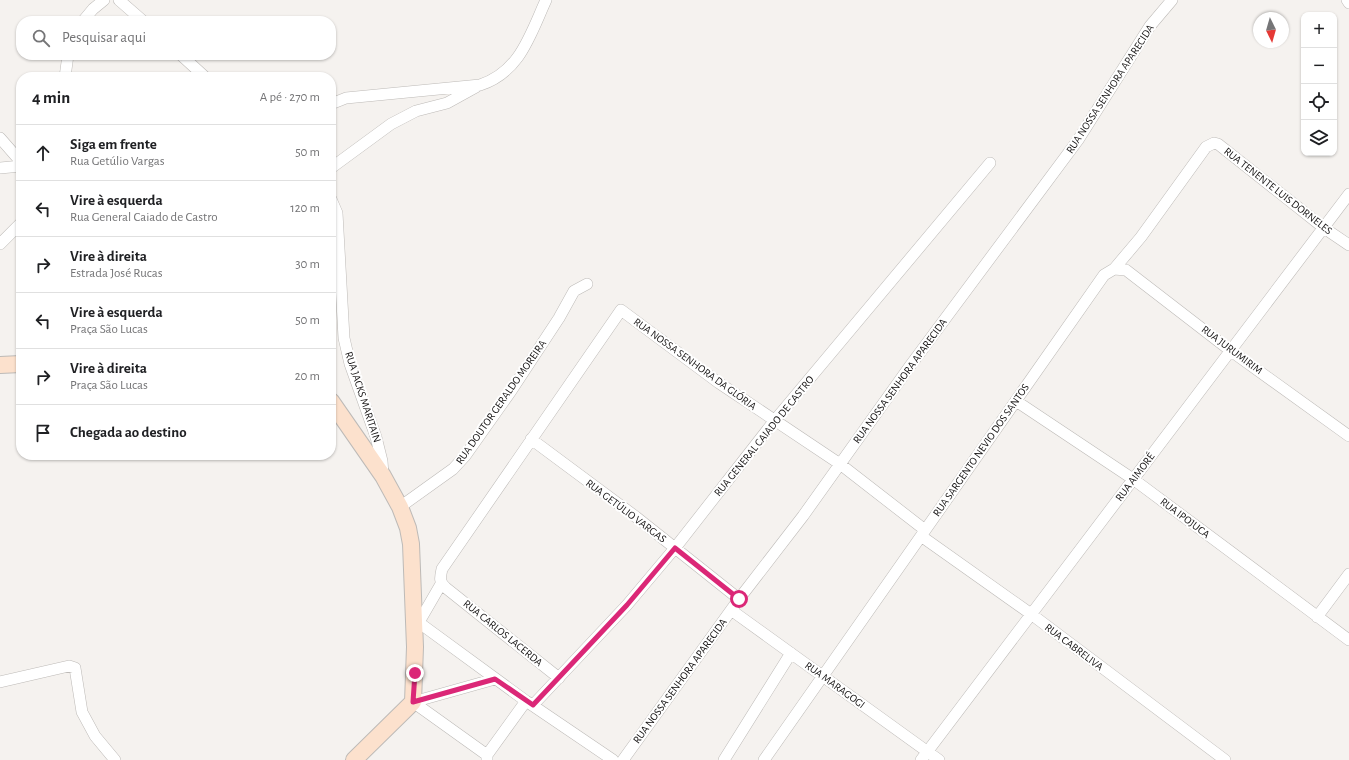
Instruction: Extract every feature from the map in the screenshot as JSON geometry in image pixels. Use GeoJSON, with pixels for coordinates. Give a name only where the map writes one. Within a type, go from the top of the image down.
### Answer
{"type":"FeatureCollection","features":[{"type":"Feature","properties":{"kind":"street"},"geometry":{"type":"LineString","coordinates":[[88,16],[93,9],[104,0]]}},
{"type":"Feature","properties":{"kind":"street"},"geometry":{"type":"LineString","coordinates":[[119,0],[137,16]]}},
{"type":"Feature","properties":{"kind":"street"},"geometry":{"type":"LineString","coordinates":[[336,164],[391,124],[416,111],[447,103],[480,85],[499,77],[512,66],[531,33],[546,0]]}},
{"type":"Feature","properties":{"kind":"street","name":"RUA NOSSA SENHORA APARECIDA"},"geometry":{"type":"LineString","coordinates":[[623,760],[739,599],[804,516],[840,464],[1078,140],[1150,26],[1172,0]]}},
{"type":"Feature","properties":{"kind":"street"},"geometry":{"type":"LineString","coordinates":[[66,72],[67,60]]}},
{"type":"Feature","properties":{"kind":"street"},"geometry":{"type":"LineString","coordinates":[[186,60],[199,72]]}},
{"type":"Feature","properties":{"kind":"street"},"geometry":{"type":"LineString","coordinates":[[336,102],[346,98],[480,85]]}},
{"type":"Feature","properties":{"kind":"street"},"geometry":{"type":"LineString","coordinates":[[0,138],[16,156]]}},
{"type":"Feature","properties":{"kind":"street","name":"RUA TENENTE LUIS DORNELES"},"geometry":{"type":"LineString","coordinates":[[1206,147],[1209,144],[1218,144],[1349,246]]}},
{"type":"Feature","properties":{"kind":"street","name":"RUA SARGENTO NEVIO DOS SANTOS"},"geometry":{"type":"LineString","coordinates":[[764,760],[1104,275],[1114,268],[1142,237],[1206,147]]}},
{"type":"Feature","properties":{"kind":"street","name":"RUA GENERAL CAIADO DE CASTRO"},"geometry":{"type":"LineString","coordinates":[[487,757],[529,703],[559,678],[627,605],[675,548],[775,420],[990,163]]}},
{"type":"Feature","properties":{"kind":"street"},"geometry":{"type":"LineString","coordinates":[[0,168],[16,166]]}},
{"type":"Feature","properties":{"kind":"street","name":"RUA AIMORÉ"},"geometry":{"type":"LineString","coordinates":[[924,756],[1349,194]]}},
{"type":"Feature","properties":{"kind":"street","name":"RUA JACKS MARITAIN"},"geometry":{"type":"LineString","coordinates":[[336,211],[344,338],[350,364],[376,437],[382,461],[383,476]]}},
{"type":"Feature","properties":{"kind":"street"},"geometry":{"type":"LineString","coordinates":[[0,244],[16,228]]}},
{"type":"Feature","properties":{"kind":"street","name":"RUA JURUMIRIM"},"geometry":{"type":"LineString","coordinates":[[1114,268],[1126,270],[1231,350],[1349,436]]}},
{"type":"Feature","properties":{"kind":"street","name":"RUA DOUTOR GERALDO MOREIRA"},"geometry":{"type":"LineString","coordinates":[[400,507],[453,469],[465,456],[511,391],[559,318],[574,291],[587,284]]}},
{"type":"Feature","properties":{"kind":"street","name":"RUA NOSSA SENHORA DA GLÓRIA"},"geometry":{"type":"LineString","coordinates":[[531,439],[621,310],[719,383],[840,464],[923,533]]}},
{"type":"Feature","properties":{"kind":"street"},"geometry":{"type":"LineString","coordinates":[[0,365],[16,364]]}},
{"type":"Feature","properties":{"kind":"street","name":"RUA IPOJUCA"},"geometry":{"type":"LineString","coordinates":[[1016,401],[1133,479],[1349,640]]}},
{"type":"Feature","properties":{"kind":"street"},"geometry":{"type":"LineString","coordinates":[[336,408],[383,476],[400,507],[408,528],[412,544],[416,620],[413,702]]}},
{"type":"Feature","properties":{"kind":"street"},"geometry":{"type":"LineString","coordinates":[[416,620],[444,586],[440,577],[442,568],[531,439]]}},
{"type":"Feature","properties":{"kind":"street","name":"RUA GETÚLIO VARGAS"},"geometry":{"type":"LineString","coordinates":[[531,439],[636,517],[739,599]]}},
{"type":"Feature","properties":{"kind":"street","name":"RUA CABRELIVA"},"geometry":{"type":"LineString","coordinates":[[923,533],[1225,760]]}},
{"type":"Feature","properties":{"kind":"street"},"geometry":{"type":"LineString","coordinates":[[1317,617],[1349,574]]}},
{"type":"Feature","properties":{"kind":"street","name":"RUA CARLOS LACERDA"},"geometry":{"type":"LineString","coordinates":[[444,586],[559,678]]}},
{"type":"Feature","properties":{"kind":"street","name":"RUA MARAGOGI"},"geometry":{"type":"LineString","coordinates":[[731,610],[822,676],[924,756],[939,760]]}},
{"type":"Feature","properties":{"kind":"street"},"geometry":{"type":"LineString","coordinates":[[416,620],[495,679],[612,760]]}},
{"type":"Feature","properties":{"kind":"street"},"geometry":{"type":"LineString","coordinates":[[724,760],[791,653]]}},
{"type":"Feature","properties":{"kind":"street"},"geometry":{"type":"LineString","coordinates":[[0,682],[69,666],[75,668],[82,712],[95,736],[115,760]]}},
{"type":"Feature","properties":{"kind":"street"},"geometry":{"type":"LineString","coordinates":[[354,760],[413,702],[495,679]]}},
{"type":"Feature","properties":{"kind":"street"},"geometry":{"type":"LineString","coordinates":[[413,702],[487,757]]}},
{"type":"Feature","properties":{"kind":"route"},"geometry":{"type":"LineString","coordinates":[[415,673],[413,702],[495,679],[533,705],[627,605],[675,548],[739,599]]}}]}
